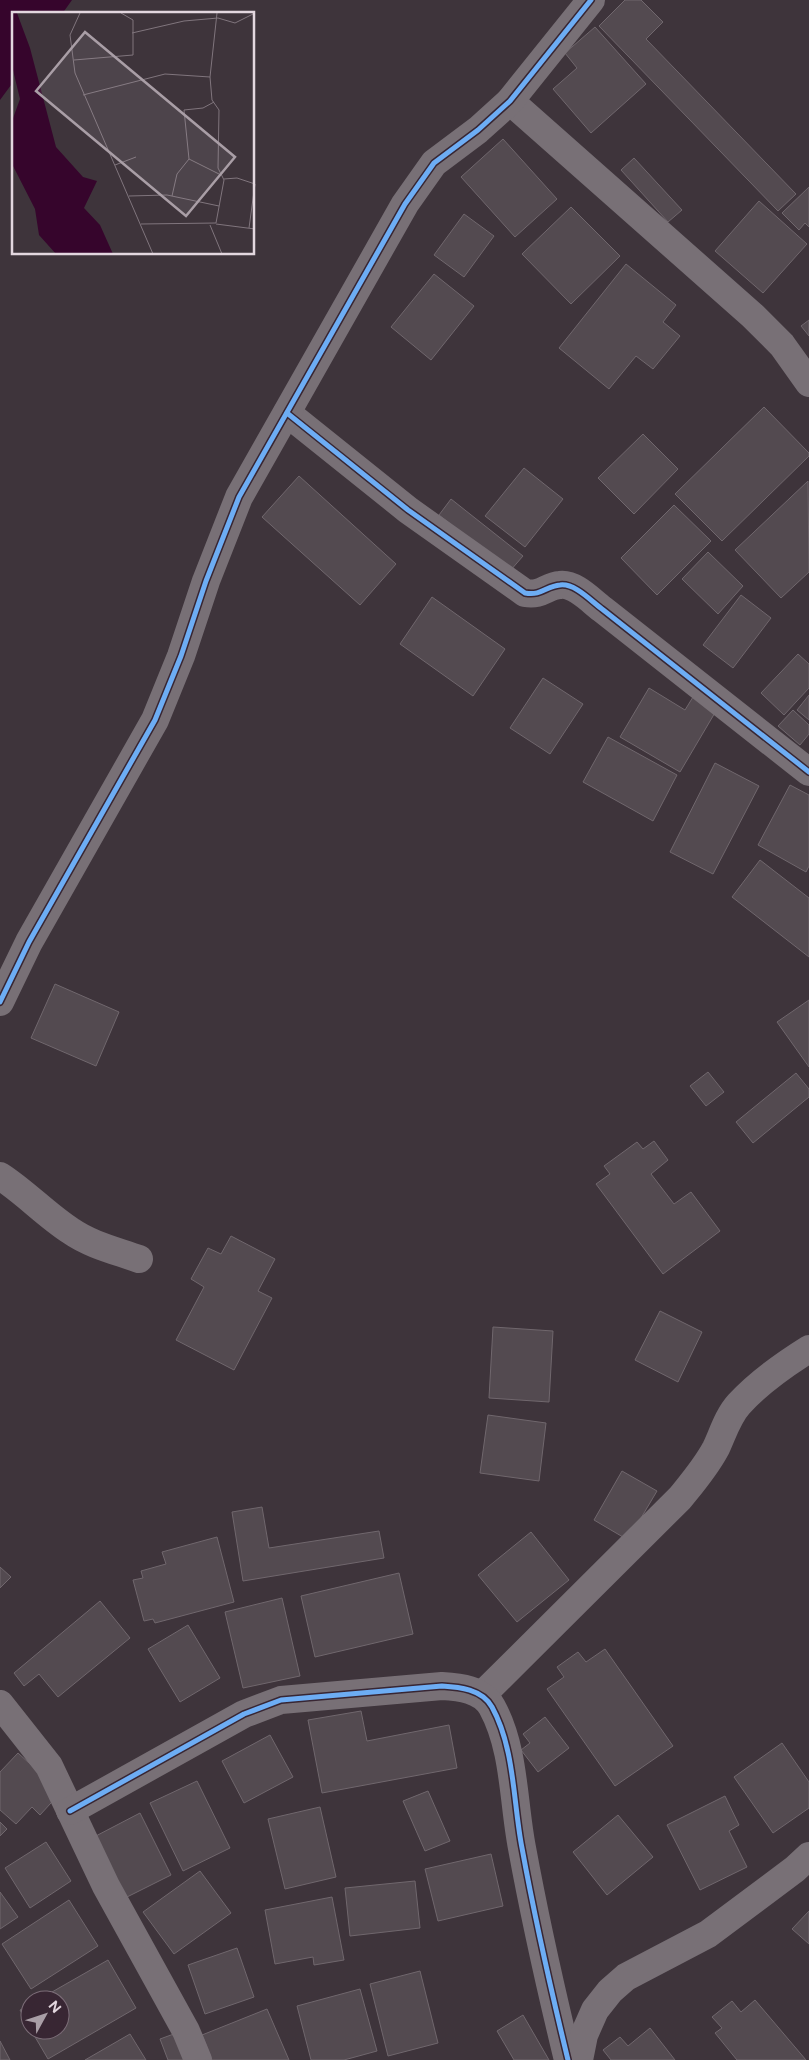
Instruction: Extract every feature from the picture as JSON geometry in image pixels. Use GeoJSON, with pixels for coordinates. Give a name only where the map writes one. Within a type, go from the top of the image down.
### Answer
{"type":"FeatureCollection","features":[{"type":"Feature","properties":{"kind":"street"},"geometry":{"type":"LineString","coordinates":[[0,1002],[29,942],[155,720],[181,656],[206,581],[239,498],[406,204],[434,163],[478,130],[510,101],[591,0]]}},
{"type":"Feature","properties":{"kind":"street"},"geometry":{"type":"LineString","coordinates":[[510,101],[753,316],[782,345],[809,382]]}},
{"type":"Feature","properties":{"kind":"street"},"geometry":{"type":"LineString","coordinates":[[287,413],[408,510],[525,593],[535,595],[560,584],[572,587],[809,772]]}},
{"type":"Feature","properties":{"kind":"street"},"geometry":{"type":"LineString","coordinates":[[0,1176],[21,1190],[71,1232],[95,1244],[140,1259]]}},
{"type":"Feature","properties":{"kind":"street"},"geometry":{"type":"LineString","coordinates":[[482,1695],[680,1498],[700,1474],[715,1450],[731,1415],[739,1404],[786,1364],[809,1349]]}},
{"type":"Feature","properties":{"kind":"street"},"geometry":{"type":"LineString","coordinates":[[70,1811],[244,1714],[281,1700],[442,1686],[461,1687],[482,1695],[492,1706],[506,1744],[521,1847],[549,1984],[568,2060]]}},
{"type":"Feature","properties":{"kind":"street"},"geometry":{"type":"LineString","coordinates":[[0,1704],[49,1766],[106,1886],[186,2031],[198,2060]]}},
{"type":"Feature","properties":{"kind":"street"},"geometry":{"type":"LineString","coordinates":[[579,2060],[584,2035],[595,2010],[610,1991],[626,1977],[708,1934],[795,1869],[809,1856]]}},
{"type":"Feature","properties":{"kind":"shaded area"},"geometry":{"type":"Polygon","coordinates":[[[0,0],[72,0],[63,12],[12,12],[12,84],[0,100],[0,0]]]}},
{"type":"Feature","properties":{"kind":"building"},"geometry":{"type":"Polygon","coordinates":[[[625,0],[641,0],[663,22],[646,39],[796,194],[778,211],[599,26],[625,0]]]}},
{"type":"Feature","properties":{"kind":"building"},"geometry":{"type":"Polygon","coordinates":[[[595,27],[646,84],[591,133],[553,89],[577,68],[565,53],[595,27]]]}},
{"type":"Feature","properties":{"kind":"building"},"geometry":{"type":"Polygon","coordinates":[[[503,139],[557,199],[515,237],[461,177],[503,139]]]}},
{"type":"Feature","properties":{"kind":"building"},"geometry":{"type":"Polygon","coordinates":[[[634,158],[682,210],[668,222],[621,170],[634,158]]]}},
{"type":"Feature","properties":{"kind":"building"},"geometry":{"type":"Polygon","coordinates":[[[809,187],[809,227],[805,223],[799,230],[782,213],[809,187]]]}},
{"type":"Feature","properties":{"kind":"building"},"geometry":{"type":"Polygon","coordinates":[[[759,201],[807,244],[763,293],[715,251],[759,201]]]}},
{"type":"Feature","properties":{"kind":"building"},"geometry":{"type":"Polygon","coordinates":[[[571,207],[620,256],[571,304],[522,254],[571,207]]]}},
{"type":"Feature","properties":{"kind":"building"},"geometry":{"type":"Polygon","coordinates":[[[464,214],[494,236],[464,277],[434,255],[464,214]]]}},
{"type":"Feature","properties":{"kind":"building"},"geometry":{"type":"Polygon","coordinates":[[[626,264],[676,305],[663,322],[680,336],[653,369],[636,356],[609,389],[559,348],[626,264]]]}},
{"type":"Feature","properties":{"kind":"building"},"geometry":{"type":"Polygon","coordinates":[[[434,274],[474,306],[431,360],[391,327],[434,274]]]}},
{"type":"Feature","properties":{"kind":"building"},"geometry":{"type":"Polygon","coordinates":[[[809,320],[809,336],[801,326],[809,320]]]}},
{"type":"Feature","properties":{"kind":"building"},"geometry":{"type":"Polygon","coordinates":[[[764,407],[809,453],[809,456],[722,541],[675,494],[764,407]]]}},
{"type":"Feature","properties":{"kind":"building"},"geometry":{"type":"Polygon","coordinates":[[[643,434],[678,469],[634,514],[598,478],[643,434]]]}},
{"type":"Feature","properties":{"kind":"building"},"geometry":{"type":"Polygon","coordinates":[[[524,468],[563,499],[525,547],[485,516],[524,468]]]}},
{"type":"Feature","properties":{"kind":"building"},"geometry":{"type":"Polygon","coordinates":[[[299,476],[396,564],[360,605],[262,517],[299,476]]]}},
{"type":"Feature","properties":{"kind":"building"},"geometry":{"type":"Polygon","coordinates":[[[808,481],[809,572],[781,598],[735,550],[808,481]]]}},
{"type":"Feature","properties":{"kind":"building"},"geometry":{"type":"Polygon","coordinates":[[[451,499],[523,556],[510,571],[439,515],[451,499]]]}},
{"type":"Feature","properties":{"kind":"building"},"geometry":{"type":"Polygon","coordinates":[[[674,505],[711,541],[657,595],[621,558],[674,505]]]}},
{"type":"Feature","properties":{"kind":"building"},"geometry":{"type":"Polygon","coordinates":[[[708,552],[743,586],[718,614],[682,579],[708,552]]]}},
{"type":"Feature","properties":{"kind":"building"},"geometry":{"type":"Polygon","coordinates":[[[741,595],[771,618],[733,668],[703,645],[741,595]]]}},
{"type":"Feature","properties":{"kind":"building"},"geometry":{"type":"Polygon","coordinates":[[[432,597],[505,649],[473,696],[400,644],[432,597]]]}},
{"type":"Feature","properties":{"kind":"building"},"geometry":{"type":"Polygon","coordinates":[[[798,654],[809,664],[809,688],[784,715],[761,693],[798,654]]]}},
{"type":"Feature","properties":{"kind":"building"},"geometry":{"type":"Polygon","coordinates":[[[543,678],[583,704],[550,754],[510,728],[543,678]]]}},
{"type":"Feature","properties":{"kind":"building"},"geometry":{"type":"Polygon","coordinates":[[[649,688],[685,710],[693,697],[716,711],[680,772],[620,737],[649,688]]]}},
{"type":"Feature","properties":{"kind":"building"},"geometry":{"type":"Polygon","coordinates":[[[809,695],[809,720],[797,710],[809,695]]]}},
{"type":"Feature","properties":{"kind":"building"},"geometry":{"type":"Polygon","coordinates":[[[793,710],[809,725],[809,734],[800,745],[778,726],[793,710]]]}},
{"type":"Feature","properties":{"kind":"building"},"geometry":{"type":"Polygon","coordinates":[[[608,737],[677,775],[653,821],[583,782],[608,737]]]}},
{"type":"Feature","properties":{"kind":"building"},"geometry":{"type":"Polygon","coordinates":[[[715,763],[759,786],[713,874],[670,852],[715,763]]]}},
{"type":"Feature","properties":{"kind":"building"},"geometry":{"type":"Polygon","coordinates":[[[790,785],[809,795],[809,866],[806,872],[758,845],[790,785]]]}},
{"type":"Feature","properties":{"kind":"building"},"geometry":{"type":"Polygon","coordinates":[[[760,860],[809,898],[809,957],[732,897],[760,860]]]}},
{"type":"Feature","properties":{"kind":"building"},"geometry":{"type":"Polygon","coordinates":[[[55,984],[119,1012],[96,1066],[31,1038],[55,984]]]}},
{"type":"Feature","properties":{"kind":"building"},"geometry":{"type":"Polygon","coordinates":[[[809,1000],[809,1067],[777,1022],[809,1000]]]}},
{"type":"Feature","properties":{"kind":"building"},"geometry":{"type":"Polygon","coordinates":[[[708,1072],[724,1092],[706,1106],[690,1086],[708,1072]]]}},
{"type":"Feature","properties":{"kind":"building"},"geometry":{"type":"Polygon","coordinates":[[[796,1073],[809,1089],[809,1097],[753,1143],[736,1122],[796,1073]]]}},
{"type":"Feature","properties":{"kind":"building"},"geometry":{"type":"Polygon","coordinates":[[[654,1141],[668,1160],[651,1174],[674,1204],[691,1192],[720,1231],[663,1274],[596,1184],[610,1174],[604,1166],[637,1142],[643,1149],[654,1141]]]}},
{"type":"Feature","properties":{"kind":"building"},"geometry":{"type":"Polygon","coordinates":[[[231,1236],[275,1259],[258,1291],[272,1298],[234,1370],[176,1340],[204,1287],[191,1279],[208,1248],[221,1254],[231,1236]]]}},
{"type":"Feature","properties":{"kind":"building"},"geometry":{"type":"Polygon","coordinates":[[[660,1311],[702,1332],[678,1382],[635,1360],[660,1311]]]}},
{"type":"Feature","properties":{"kind":"building"},"geometry":{"type":"Polygon","coordinates":[[[493,1327],[553,1331],[549,1402],[489,1398],[493,1327]]]}},
{"type":"Feature","properties":{"kind":"building"},"geometry":{"type":"Polygon","coordinates":[[[488,1415],[546,1423],[539,1481],[480,1473],[488,1415]]]}},
{"type":"Feature","properties":{"kind":"building"},"geometry":{"type":"Polygon","coordinates":[[[622,1471],[657,1491],[628,1540],[594,1520],[622,1471]]]}},
{"type":"Feature","properties":{"kind":"building"},"geometry":{"type":"Polygon","coordinates":[[[262,1507],[269,1548],[379,1531],[384,1558],[243,1581],[232,1512],[262,1507]]]}},
{"type":"Feature","properties":{"kind":"building"},"geometry":{"type":"Polygon","coordinates":[[[531,1532],[569,1580],[517,1622],[478,1575],[531,1532]]]}},
{"type":"Feature","properties":{"kind":"building"},"geometry":{"type":"Polygon","coordinates":[[[217,1537],[234,1602],[155,1623],[153,1619],[144,1621],[133,1580],[143,1578],[141,1571],[166,1564],[162,1552],[217,1537]]]}},
{"type":"Feature","properties":{"kind":"building"},"geometry":{"type":"Polygon","coordinates":[[[0,1567],[11,1577],[0,1588],[0,1567]]]}},
{"type":"Feature","properties":{"kind":"building"},"geometry":{"type":"Polygon","coordinates":[[[399,1573],[413,1634],[315,1657],[301,1596],[399,1573]]]}},
{"type":"Feature","properties":{"kind":"building"},"geometry":{"type":"Polygon","coordinates":[[[282,1598],[300,1676],[243,1688],[225,1612],[282,1598]]]}},
{"type":"Feature","properties":{"kind":"building"},"geometry":{"type":"Polygon","coordinates":[[[100,1601],[130,1638],[58,1697],[39,1674],[24,1686],[14,1673],[100,1601]]]}},
{"type":"Feature","properties":{"kind":"building"},"geometry":{"type":"Polygon","coordinates":[[[188,1625],[220,1678],[180,1702],[148,1649],[188,1625]]]}},
{"type":"Feature","properties":{"kind":"building"},"geometry":{"type":"Polygon","coordinates":[[[605,1649],[673,1746],[615,1786],[547,1689],[564,1677],[557,1667],[578,1652],[586,1662],[605,1649]]]}},
{"type":"Feature","properties":{"kind":"building"},"geometry":{"type":"Polygon","coordinates":[[[361,1711],[367,1741],[449,1725],[457,1768],[322,1793],[308,1720],[361,1711]]]}},
{"type":"Feature","properties":{"kind":"building"},"geometry":{"type":"Polygon","coordinates":[[[545,1717],[569,1748],[538,1772],[521,1750],[530,1743],[523,1734],[545,1717]]]}},
{"type":"Feature","properties":{"kind":"building"},"geometry":{"type":"Polygon","coordinates":[[[270,1735],[293,1777],[244,1803],[222,1761],[270,1735]]]}},
{"type":"Feature","properties":{"kind":"building"},"geometry":{"type":"Polygon","coordinates":[[[782,1743],[809,1782],[809,1808],[773,1833],[734,1777],[782,1743]]]}},
{"type":"Feature","properties":{"kind":"building"},"geometry":{"type":"Polygon","coordinates":[[[18,1753],[61,1792],[40,1815],[32,1807],[16,1824],[0,1810],[0,1772],[18,1753]]]}},
{"type":"Feature","properties":{"kind":"building"},"geometry":{"type":"Polygon","coordinates":[[[197,1781],[230,1848],[183,1871],[150,1803],[197,1781]]]}},
{"type":"Feature","properties":{"kind":"building"},"geometry":{"type":"Polygon","coordinates":[[[428,1791],[450,1841],[425,1851],[403,1801],[428,1791]]]}},
{"type":"Feature","properties":{"kind":"building"},"geometry":{"type":"Polygon","coordinates":[[[725,1796],[739,1825],[729,1831],[747,1867],[700,1890],[667,1825],[725,1796]]]}},
{"type":"Feature","properties":{"kind":"building"},"geometry":{"type":"Polygon","coordinates":[[[320,1807],[336,1877],[285,1889],[268,1819],[320,1807]]]}},
{"type":"Feature","properties":{"kind":"building"},"geometry":{"type":"Polygon","coordinates":[[[140,1813],[171,1875],[123,1899],[92,1838],[140,1813]]]}},
{"type":"Feature","properties":{"kind":"building"},"geometry":{"type":"Polygon","coordinates":[[[618,1815],[653,1857],[607,1895],[573,1852],[618,1815]]]}},
{"type":"Feature","properties":{"kind":"building"},"geometry":{"type":"Polygon","coordinates":[[[0,1822],[7,1829],[0,1836],[0,1822]]]}},
{"type":"Feature","properties":{"kind":"building"},"geometry":{"type":"Polygon","coordinates":[[[46,1842],[71,1881],[30,1908],[5,1868],[46,1842]]]}},
{"type":"Feature","properties":{"kind":"building"},"geometry":{"type":"Polygon","coordinates":[[[491,1854],[503,1906],[438,1921],[425,1869],[491,1854]]]}},
{"type":"Feature","properties":{"kind":"building"},"geometry":{"type":"Polygon","coordinates":[[[200,1871],[231,1913],[174,1954],[143,1912],[200,1871]]]}},
{"type":"Feature","properties":{"kind":"building"},"geometry":{"type":"Polygon","coordinates":[[[415,1881],[420,1928],[350,1936],[345,1888],[415,1881]]]}},
{"type":"Feature","properties":{"kind":"building"},"geometry":{"type":"Polygon","coordinates":[[[0,1892],[18,1917],[0,1929],[0,1892]]]}},
{"type":"Feature","properties":{"kind":"building"},"geometry":{"type":"Polygon","coordinates":[[[332,1897],[344,1960],[314,1965],[313,1957],[275,1964],[265,1910],[332,1897]]]}},
{"type":"Feature","properties":{"kind":"building"},"geometry":{"type":"Polygon","coordinates":[[[69,1900],[98,1946],[31,1989],[2,1944],[69,1900]]]}},
{"type":"Feature","properties":{"kind":"building"},"geometry":{"type":"Polygon","coordinates":[[[809,1911],[809,1944],[792,1929],[809,1911]]]}},
{"type":"Feature","properties":{"kind":"building"},"geometry":{"type":"Polygon","coordinates":[[[237,1948],[254,1997],[205,2014],[188,1965],[237,1948]]]}},
{"type":"Feature","properties":{"kind":"building"},"geometry":{"type":"Polygon","coordinates":[[[108,1960],[136,2008],[48,2059],[37,2040],[70,2040],[70,1990],[56,1990],[108,1960]]]}},
{"type":"Feature","properties":{"kind":"building"},"geometry":{"type":"Polygon","coordinates":[[[420,1971],[438,2043],[388,2056],[370,1984],[420,1971]]]}},
{"type":"Feature","properties":{"kind":"building"},"geometry":{"type":"Polygon","coordinates":[[[360,1989],[377,2051],[344,2060],[311,2060],[297,2006],[360,1989]]]}},
{"type":"Feature","properties":{"kind":"building"},"geometry":{"type":"Polygon","coordinates":[[[755,2000],[806,2060],[737,2060],[715,2033],[722,2028],[712,2017],[732,2001],[741,2012],[755,2000]]]}},
{"type":"Feature","properties":{"kind":"building"},"geometry":{"type":"Polygon","coordinates":[[[267,2009],[289,2060],[212,2060],[202,2035],[267,2009]]]}},
{"type":"Feature","properties":{"kind":"building"},"geometry":{"type":"Polygon","coordinates":[[[523,2015],[549,2060],[514,2060],[497,2031],[523,2015]]]}},
{"type":"Feature","properties":{"kind":"building"},"geometry":{"type":"Polygon","coordinates":[[[650,2028],[675,2060],[611,2060],[603,2050],[620,2037],[628,2046],[650,2028]]]}},
{"type":"Feature","properties":{"kind":"building"},"geometry":{"type":"Polygon","coordinates":[[[182,2031],[193,2060],[168,2060],[160,2039],[182,2031]]]}},
{"type":"Feature","properties":{"kind":"building"},"geometry":{"type":"Polygon","coordinates":[[[130,2034],[146,2060],[85,2060],[130,2034]]]}},
{"type":"Feature","properties":{"kind":"building"},"geometry":{"type":"Polygon","coordinates":[[[0,2041],[10,2060],[0,2060],[0,2041]]]}},
{"type":"Feature","properties":{"kind":"cycle path"},"geometry":{"type":"LineString","coordinates":[[0,1002],[29,942],[155,720],[181,656],[206,581],[239,497],[405,204],[434,163],[478,130],[510,101],[591,0]]}},
{"type":"Feature","properties":{"kind":"cycle path"},"geometry":{"type":"LineString","coordinates":[[287,413],[408,510],[525,593],[536,593],[560,585],[566,585],[582,593],[809,772]]}},
{"type":"Feature","properties":{"kind":"cycle path"},"geometry":{"type":"LineString","coordinates":[[70,1811],[244,1714],[281,1700],[442,1686],[470,1690],[488,1701],[500,1723],[505,1740],[527,1875],[568,2060]]}}]}
